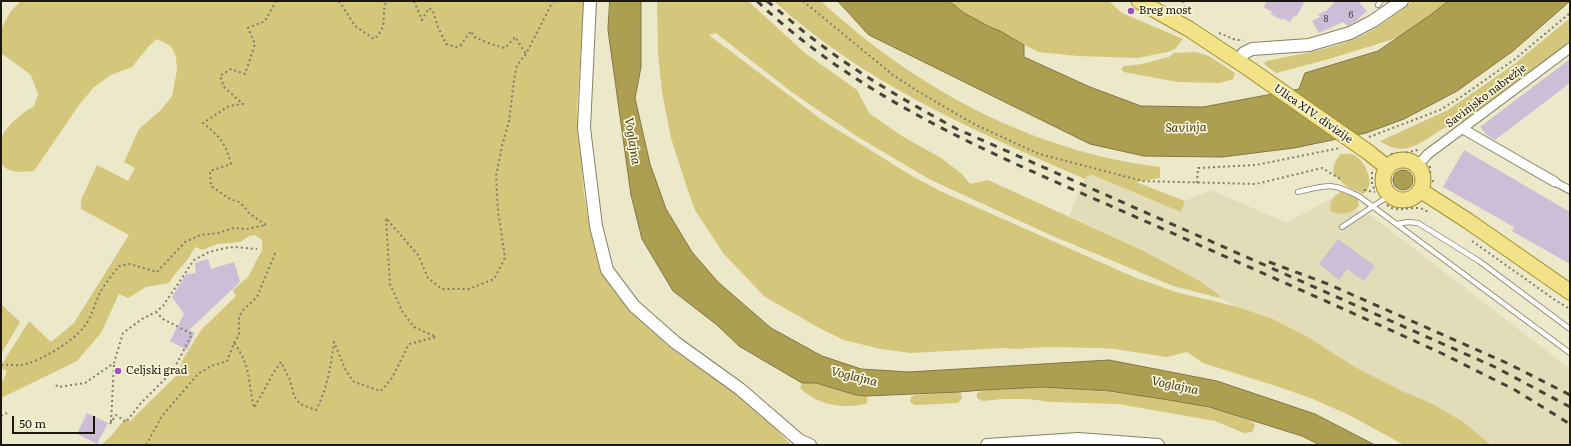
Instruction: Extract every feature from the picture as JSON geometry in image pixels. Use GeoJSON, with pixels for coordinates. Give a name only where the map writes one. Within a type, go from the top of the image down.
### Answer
{"type":"FeatureCollection","features":[{"type":"Feature","properties":{"kind":"main road","name":"Ulica XIV. divizije"},"geometry":{"type":"LineString","coordinates":[[1139,1],[1189,29],[1388,160]]}},
{"type":"Feature","properties":{"kind":"main road"},"geometry":{"type":"LineString","coordinates":[[1388,160],[1405,160],[1417,166],[1423,180],[1420,190],[1412,198],[1406,200],[1382,196],[1384,173],[1388,160]]}},
{"type":"Feature","properties":{"kind":"main road"},"geometry":{"type":"LineString","coordinates":[[1420,190],[1468,221],[1570,292]]}},
{"type":"Feature","properties":{"kind":"street"},"geometry":{"type":"LineString","coordinates":[[590,1],[584,128],[596,226],[608,270],[634,306],[676,343],[740,389],[799,440],[810,445]]}},
{"type":"Feature","properties":{"kind":"street"},"geometry":{"type":"LineString","coordinates":[[1238,61],[1248,50],[1256,48],[1309,45],[1350,33],[1373,21],[1402,1]]}},
{"type":"Feature","properties":{"kind":"street","name":"Savinjsko nabrežje"},"geometry":{"type":"LineString","coordinates":[[1417,166],[1428,154],[1570,48]]}},
{"type":"Feature","properties":{"kind":"street"},"geometry":{"type":"LineString","coordinates":[[1463,129],[1570,190]]}},
{"type":"Feature","properties":{"kind":"street"},"geometry":{"type":"LineString","coordinates":[[987,445],[1078,439],[1158,445]]}},
{"type":"Feature","properties":{"kind":"lane"},"geometry":{"type":"LineString","coordinates":[[1298,192],[1325,185],[1344,188],[1374,206],[1570,353]]}},
{"type":"Feature","properties":{"kind":"lane"},"geometry":{"type":"LineString","coordinates":[[1342,227],[1374,206],[1382,196]]}},
{"type":"Feature","properties":{"kind":"lane"},"geometry":{"type":"LineString","coordinates":[[1397,224],[1408,222],[1418,223],[1479,261],[1570,329]]}},
{"type":"Feature","properties":{"kind":"path"},"geometry":{"type":"LineString","coordinates":[[1,365],[20,365],[29,363],[44,356],[76,336],[85,326],[101,290],[119,266],[130,264],[157,272],[185,242],[200,235],[234,228],[247,229],[266,225],[250,214],[241,203],[228,198],[211,186],[210,171],[231,164],[226,146],[218,135],[203,123],[229,106],[243,104],[224,87],[220,76],[231,68],[245,74],[255,44],[248,28],[265,21],[276,1]]}},
{"type":"Feature","properties":{"kind":"path"},"geometry":{"type":"LineString","coordinates":[[339,1],[355,26],[374,39],[381,31],[384,21],[385,4],[387,1]]}},
{"type":"Feature","properties":{"kind":"path"},"geometry":{"type":"LineString","coordinates":[[414,1],[422,20],[429,8],[433,11],[438,27],[446,44],[456,47],[460,46],[471,31],[474,37],[490,44],[505,48],[515,37],[526,54]]}},
{"type":"Feature","properties":{"kind":"path"},"geometry":{"type":"LineString","coordinates":[[234,343],[246,362],[249,371],[251,395],[254,408],[281,362],[290,380],[294,396],[300,404],[316,410],[324,395],[334,342],[346,371],[354,382],[381,391],[392,378],[409,344],[436,337],[414,327],[402,311],[390,284],[386,218],[418,254],[428,278],[442,289],[469,289],[494,279],[505,258],[498,211],[496,176],[509,121],[517,65],[526,54],[553,1]]}},
{"type":"Feature","properties":{"kind":"path"},"geometry":{"type":"LineString","coordinates":[[803,1],[893,75],[919,92],[974,124],[1039,154],[1144,181],[1197,184],[1256,184],[1322,168],[1347,183]]}},
{"type":"Feature","properties":{"kind":"path"},"geometry":{"type":"LineString","coordinates":[[1183,1],[1186,10]]}},
{"type":"Feature","properties":{"kind":"path"},"geometry":{"type":"LineString","coordinates":[[1367,145],[1445,107],[1515,59],[1570,13]]}},
{"type":"Feature","properties":{"kind":"path"},"geometry":{"type":"LineString","coordinates":[[1242,40],[1256,48]]}},
{"type":"Feature","properties":{"kind":"path"},"geometry":{"type":"LineString","coordinates":[[1197,184],[1198,168],[1256,165],[1345,147]]}},
{"type":"Feature","properties":{"kind":"path"},"geometry":{"type":"LineString","coordinates":[[1388,160],[1404,153],[1423,149]]}},
{"type":"Feature","properties":{"kind":"path"},"geometry":{"type":"LineString","coordinates":[[1359,188],[1382,196],[1390,208],[1405,210],[1419,208],[1432,214]]}},
{"type":"Feature","properties":{"kind":"path"},"geometry":{"type":"LineString","coordinates":[[1470,239],[1555,300],[1570,309]]}},
{"type":"Feature","properties":{"kind":"path"},"geometry":{"type":"LineString","coordinates":[[156,312],[163,319],[192,334],[173,371],[141,403],[126,422],[116,415],[110,424],[114,363],[123,333],[156,312],[166,301],[194,260],[209,252],[225,248],[234,247],[257,249]]}},
{"type":"Feature","properties":{"kind":"path"},"geometry":{"type":"LineString","coordinates":[[146,445],[162,416],[170,405],[198,374],[212,366],[227,361],[239,335],[239,317],[244,309],[257,297],[276,251]]}},
{"type":"Feature","properties":{"kind":"path"},"geometry":{"type":"LineString","coordinates":[[56,385],[58,387],[85,383],[114,363]]}},
{"type":"Feature","properties":{"kind":"path"},"geometry":{"type":"LineString","coordinates":[[1,416],[7,414]]}},
{"type":"Feature","properties":{"kind":"shaded area"},"geometry":{"type":"Polygon","coordinates":[[[21,1],[584,1],[577,110],[584,194],[591,234],[601,270],[629,309],[673,350],[739,395],[758,410],[791,445],[101,445],[125,419],[130,421],[178,374],[183,359],[201,330],[236,296],[233,290],[248,277],[262,250],[262,240],[255,235],[249,236],[240,242],[218,244],[202,250],[196,247],[169,283],[146,287],[128,298],[119,294],[101,333],[77,361],[1,398],[1,385],[7,371],[1,368],[1,366],[29,321],[51,342],[74,323],[129,235],[81,209],[81,200],[97,165],[128,181],[135,168],[124,162],[139,129],[162,109],[172,96],[177,70],[176,57],[171,46],[157,39],[149,46],[132,67],[111,75],[94,87],[79,105],[34,171],[11,171],[4,167],[1,163],[1,140],[6,130],[14,120],[34,106],[38,94],[31,75],[1,53],[1,29],[11,11],[21,1]]]}},
{"type":"Feature","properties":{"kind":"shaded area"},"geometry":{"type":"Polygon","coordinates":[[[657,1],[748,1],[805,53],[857,90],[869,113],[902,136],[941,158],[962,174],[970,184],[988,180],[1142,250],[1198,280],[1218,294],[1220,298],[1173,286],[1048,234],[929,179],[858,137],[793,93],[716,33],[709,35],[822,120],[912,176],[940,191],[1136,278],[1176,292],[1238,307],[1273,319],[1306,336],[1355,367],[1402,391],[1431,403],[1462,421],[1491,445],[1404,445],[1349,415],[1313,399],[1203,363],[1187,352],[1166,357],[1115,349],[1045,347],[911,353],[881,349],[844,340],[821,329],[765,297],[723,253],[695,210],[671,138],[662,92],[658,53],[657,1]]]}},
{"type":"Feature","properties":{"kind":"shaded area"},"geometry":{"type":"Polygon","coordinates":[[[774,1],[821,1],[857,32],[895,61],[935,87],[977,111],[1021,131],[1066,147],[1113,159],[1160,167],[1160,178],[1136,182],[1185,201],[1181,212],[1092,175],[1085,179],[962,123],[922,103],[845,57],[808,30],[774,1]]]}},
{"type":"Feature","properties":{"kind":"shaded area"},"geometry":{"type":"Polygon","coordinates":[[[949,1],[1109,1],[1122,13],[1183,39],[1175,49],[1138,58],[1078,56],[1038,52],[964,13],[949,1]]]}},
{"type":"Feature","properties":{"kind":"shaded area"},"geometry":{"type":"Polygon","coordinates":[[[1413,1],[1448,1],[1400,37],[1329,59],[1276,73],[1264,64],[1266,61],[1323,49],[1356,38],[1378,26],[1413,1]]]}},
{"type":"Feature","properties":{"kind":"shaded area"},"geometry":{"type":"Polygon","coordinates":[[[1570,18],[1570,42],[1463,121],[1452,124],[1413,147],[1403,149],[1392,147],[1380,141],[1448,110],[1513,65],[1570,18]]]}},
{"type":"Feature","properties":{"kind":"shaded area"},"geometry":{"type":"Polygon","coordinates":[[[1196,52],[1209,56],[1235,73],[1233,79],[1220,83],[1177,82],[1124,72],[1121,69],[1124,66],[1142,64],[1169,57],[1174,53],[1196,52]]]}},
{"type":"Feature","properties":{"kind":"shaded area"},"geometry":{"type":"Polygon","coordinates":[[[1341,154],[1354,155],[1366,168],[1369,186],[1367,191],[1363,194],[1346,186],[1334,175],[1334,164],[1341,154]]]}},
{"type":"Feature","properties":{"kind":"shaded area"},"geometry":{"type":"Polygon","coordinates":[[[1091,175],[1181,212],[1185,201],[1211,190],[1287,223],[1332,198],[1373,217],[1570,369],[1570,445],[1491,445],[1462,421],[1431,403],[1402,391],[1355,367],[1306,336],[1273,319],[1238,307],[1220,298],[1218,294],[1198,280],[1143,250],[1069,216],[1085,179],[1091,175]]]}},
{"type":"Feature","properties":{"kind":"shaded area"},"geometry":{"type":"Polygon","coordinates":[[[1340,192],[1345,192],[1358,199],[1359,205],[1357,208],[1342,214],[1331,211],[1330,205],[1332,200],[1340,192]]]}},
{"type":"Feature","properties":{"kind":"shaded area"},"geometry":{"type":"Polygon","coordinates":[[[1,304],[20,322],[1,354],[1,304]]]}},
{"type":"Feature","properties":{"kind":"shaded area"},"geometry":{"type":"Polygon","coordinates":[[[802,383],[816,383],[856,395],[866,396],[868,400],[866,404],[848,406],[839,406],[822,402],[807,394],[800,388],[802,383]]]}},
{"type":"Feature","properties":{"kind":"shaded area"},"geometry":{"type":"Polygon","coordinates":[[[1042,387],[1122,393],[1176,401],[1228,413],[1253,422],[1255,426],[1252,432],[1244,433],[1215,421],[1118,404],[1051,402],[1028,399],[983,401],[977,398],[977,393],[983,390],[1042,387]]]}},
{"type":"Feature","properties":{"kind":"shaded area"},"geometry":{"type":"Polygon","coordinates":[[[959,392],[962,398],[958,403],[915,405],[910,402],[911,397],[915,395],[959,392]]]}},
{"type":"Feature","properties":{"kind":"water","name":"Voglajna"},"geometry":{"type":"Polygon","coordinates":[[[610,1],[641,1],[641,67],[635,98],[650,164],[666,209],[692,252],[718,282],[771,328],[822,356],[861,369],[909,372],[1109,360],[1217,381],[1315,414],[1375,445],[1320,445],[1302,436],[1209,407],[1109,391],[1042,387],[866,396],[856,395],[816,383],[802,383],[739,346],[717,325],[673,291],[642,239],[631,195],[608,30],[610,1]]]}},
{"type":"Feature","properties":{"kind":"water","name":"Savinja"},"geometry":{"type":"Polygon","coordinates":[[[838,1],[949,1],[964,13],[1024,45],[1024,57],[1090,87],[1141,106],[1203,107],[1299,89],[1305,73],[1378,51],[1432,14],[1448,1],[1570,1],[1513,51],[1457,91],[1404,119],[1366,133],[1294,148],[1222,157],[1144,156],[1090,144],[869,35],[838,1]]]}},
{"type":"Feature","properties":{"kind":"water"},"geometry":{"type":"Polygon","coordinates":[[[1403,170],[1410,173],[1413,180],[1410,187],[1403,190],[1396,187],[1393,180],[1396,173],[1403,170]]]}},
{"type":"Feature","properties":{"kind":"building"},"geometry":{"type":"Polygon","coordinates":[[[1267,1],[1305,1],[1296,17],[1294,15],[1290,22],[1282,18],[1281,20],[1271,14],[1272,12],[1263,7],[1267,1]]]}},
{"type":"Feature","properties":{"kind":"building"},"geometry":{"type":"Polygon","coordinates":[[[1336,1],[1358,1],[1367,11],[1356,21],[1347,26],[1343,22],[1319,33],[1312,21],[1320,17],[1318,14],[1326,11],[1336,1]]]}},
{"type":"Feature","properties":{"kind":"building"},"geometry":{"type":"Polygon","coordinates":[[[1570,59],[1570,83],[1495,140],[1488,136],[1480,127],[1570,59]]]}},
{"type":"Feature","properties":{"kind":"building"},"geometry":{"type":"Polygon","coordinates":[[[1464,150],[1570,212],[1570,264],[1512,231],[1514,227],[1443,187],[1464,150]]]}},
{"type":"Feature","properties":{"kind":"building"},"geometry":{"type":"Polygon","coordinates":[[[1338,239],[1375,266],[1364,281],[1347,269],[1339,280],[1319,264],[1338,239]]]}},
{"type":"Feature","properties":{"kind":"building"},"geometry":{"type":"Polygon","coordinates":[[[208,259],[211,269],[234,262],[240,282],[189,330],[195,333],[187,350],[170,341],[184,314],[172,297],[186,274],[196,273],[195,263],[208,259]]]}},
{"type":"Feature","properties":{"kind":"building"},"geometry":{"type":"Polygon","coordinates":[[[87,413],[108,423],[97,444],[77,434],[87,413]]]}},
{"type":"Feature","properties":{"kind":"railway"},"geometry":{"type":"LineString","coordinates":[[757,1],[798,37],[841,69],[933,124],[981,148],[1441,353],[1515,390],[1570,424]]}},
{"type":"Feature","properties":{"kind":"railway"},"geometry":{"type":"LineString","coordinates":[[767,1],[829,51],[864,75],[901,98],[957,129],[1495,367],[1570,407]]}},
{"type":"Feature","properties":{"kind":"railway"},"geometry":{"type":"LineString","coordinates":[[1269,262],[1328,284],[1509,364],[1570,395]]}},
{"type":"Feature","properties":{"kind":"place","name":"Breg most"},"geometry":{"type":"Point","coordinates":[1131,11]}},
{"type":"Feature","properties":{"kind":"place","name":"Celjski grad"},"geometry":{"type":"Point","coordinates":[118,371]}}]}
